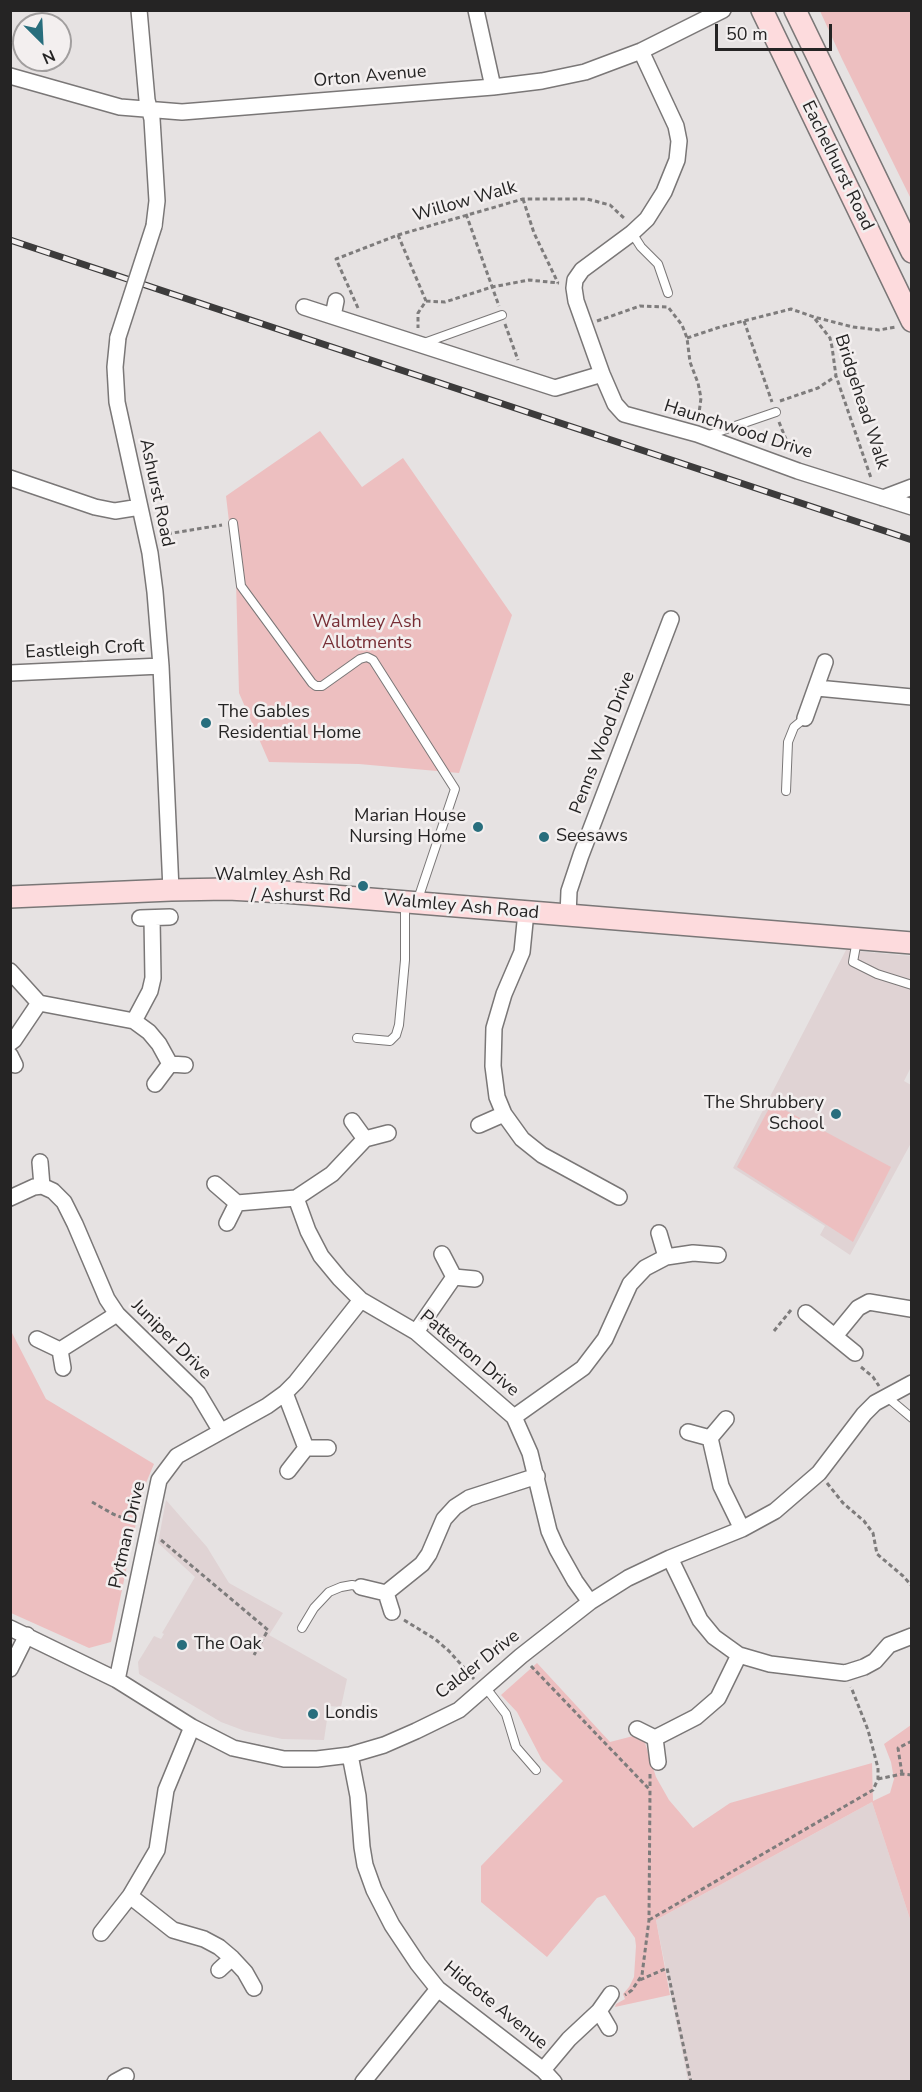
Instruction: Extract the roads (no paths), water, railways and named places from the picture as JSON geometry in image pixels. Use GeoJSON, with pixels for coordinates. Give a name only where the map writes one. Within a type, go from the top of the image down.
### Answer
{"type":"FeatureCollection","features":[{"type":"Feature","properties":{"kind":"street","name":"Ashurst Road"},"geometry":{"type":"LineString","coordinates":[[139,10],[157,201],[153,226],[118,337],[115,367],[117,402],[147,537],[155,592],[161,666],[171,890]]}},
{"type":"Feature","properties":{"kind":"street"},"geometry":{"type":"LineString","coordinates":[[476,10],[493,87]]}},
{"type":"Feature","properties":{"kind":"street","name":"Orton Avenue"},"geometry":{"type":"LineString","coordinates":[[10,76],[120,107],[182,112],[493,87],[542,81],[585,72],[641,51],[723,10]]}},
{"type":"Feature","properties":{"kind":"street","name":"Eachelhurst Road"},"geometry":{"type":"LineString","coordinates":[[762,10],[910,316]]}},
{"type":"Feature","properties":{"kind":"street","name":"Eachelhurst Road"},"geometry":{"type":"LineString","coordinates":[[795,10],[912,252]]}},
{"type":"Feature","properties":{"kind":"street"},"geometry":{"type":"LineString","coordinates":[[632,232],[647,219],[664,192],[677,160],[679,141],[676,126],[641,51]]}},
{"type":"Feature","properties":{"kind":"street","name":"Haunchwood Drive"},"geometry":{"type":"LineString","coordinates":[[632,232],[582,270],[574,280],[573,288],[602,374],[615,404],[624,414],[699,436],[798,471],[912,507]]}},
{"type":"Feature","properties":{"kind":"street"},"geometry":{"type":"LineString","coordinates":[[304,307],[335,308],[366,326],[555,388],[602,374]]}},
{"type":"Feature","properties":{"kind":"street"},"geometry":{"type":"LineString","coordinates":[[10,478],[95,507],[115,511],[140,507]]}},
{"type":"Feature","properties":{"kind":"street"},"geometry":{"type":"LineString","coordinates":[[880,497],[912,487]]}},
{"type":"Feature","properties":{"kind":"street","name":"Penns Wood Drive"},"geometry":{"type":"LineString","coordinates":[[568,916],[569,891],[581,855],[671,619]]}},
{"type":"Feature","properties":{"kind":"street"},"geometry":{"type":"LineString","coordinates":[[805,718],[825,662]]}},
{"type":"Feature","properties":{"kind":"street","name":"Eastleigh Croft"},"geometry":{"type":"LineString","coordinates":[[10,673],[161,666]]}},
{"type":"Feature","properties":{"kind":"street"},"geometry":{"type":"LineString","coordinates":[[817,688],[912,697]]}},
{"type":"Feature","properties":{"kind":"street","name":"Walmley Ash Road"},"geometry":{"type":"LineString","coordinates":[[10,897],[228,889],[912,943]]}},
{"type":"Feature","properties":{"kind":"street"},"geometry":{"type":"LineString","coordinates":[[526,912],[522,952],[504,994],[494,1028],[493,1066],[497,1097],[504,1114],[522,1139],[542,1155],[619,1197]]}},
{"type":"Feature","properties":{"kind":"street"},"geometry":{"type":"LineString","coordinates":[[134,1021],[150,991],[153,978],[146,918],[170,917]]}},
{"type":"Feature","properties":{"kind":"street"},"geometry":{"type":"LineString","coordinates":[[10,971],[39,1003],[134,1021],[148,1032],[178,1064],[155,1084]]}},
{"type":"Feature","properties":{"kind":"street"},"geometry":{"type":"LineString","coordinates":[[10,1043],[39,1003]]}},
{"type":"Feature","properties":{"kind":"street"},"geometry":{"type":"LineString","coordinates":[[478,1125],[504,1114]]}},
{"type":"Feature","properties":{"kind":"street"},"geometry":{"type":"LineString","coordinates":[[352,1121],[364,1139]]}},
{"type":"Feature","properties":{"kind":"street"},"geometry":{"type":"LineString","coordinates":[[215,1184],[237,1203],[296,1198],[332,1174],[364,1139],[388,1132]]}},
{"type":"Feature","properties":{"kind":"street"},"geometry":{"type":"LineString","coordinates":[[10,1198],[34,1187],[42,1186],[40,1162]]}},
{"type":"Feature","properties":{"kind":"street","name":"Juniper Drive"},"geometry":{"type":"LineString","coordinates":[[42,1186],[53,1191],[64,1202],[107,1299],[117,1314],[198,1393],[220,1430]]}},
{"type":"Feature","properties":{"kind":"street","name":"Patterton Drive"},"geometry":{"type":"LineString","coordinates":[[296,1198],[308,1231],[321,1256],[340,1279],[361,1300],[416,1332],[514,1417],[530,1453],[553,1540],[590,1602]]}},
{"type":"Feature","properties":{"kind":"street"},"geometry":{"type":"LineString","coordinates":[[227,1222],[237,1203]]}},
{"type":"Feature","properties":{"kind":"street"},"geometry":{"type":"LineString","coordinates":[[659,1233],[666,1257]]}},
{"type":"Feature","properties":{"kind":"street"},"geometry":{"type":"LineString","coordinates":[[514,1417],[583,1368],[605,1340],[630,1284],[645,1268],[666,1257],[693,1253],[718,1255]]}},
{"type":"Feature","properties":{"kind":"street"},"geometry":{"type":"LineString","coordinates":[[442,1254],[454,1277]]}},
{"type":"Feature","properties":{"kind":"street"},"geometry":{"type":"LineString","coordinates":[[454,1277],[475,1279]]}},
{"type":"Feature","properties":{"kind":"street"},"geometry":{"type":"LineString","coordinates":[[416,1332],[454,1277]]}},
{"type":"Feature","properties":{"kind":"street","name":"Pytman Drive"},"geometry":{"type":"LineString","coordinates":[[117,1680],[159,1480],[177,1456],[220,1430],[267,1406],[285,1393],[361,1300]]}},
{"type":"Feature","properties":{"kind":"street"},"geometry":{"type":"LineString","coordinates":[[835,1336],[858,1308],[869,1302],[911,1309]]}},
{"type":"Feature","properties":{"kind":"street"},"geometry":{"type":"LineString","coordinates":[[806,1313],[855,1353]]}},
{"type":"Feature","properties":{"kind":"street"},"geometry":{"type":"LineString","coordinates":[[60,1350],[117,1314]]}},
{"type":"Feature","properties":{"kind":"street"},"geometry":{"type":"LineString","coordinates":[[37,1339],[60,1350]]}},
{"type":"Feature","properties":{"kind":"street"},"geometry":{"type":"LineString","coordinates":[[60,1350],[63,1368]]}},
{"type":"Feature","properties":{"kind":"street","name":"Calder Drive"},"geometry":{"type":"LineString","coordinates":[[10,1628],[117,1680],[192,1727],[233,1748],[284,1759],[317,1759],[350,1755],[384,1745],[459,1710],[590,1602],[628,1578],[670,1557],[742,1529],[775,1511],[819,1473],[864,1413],[875,1403],[912,1383]]}},
{"type":"Feature","properties":{"kind":"street"},"geometry":{"type":"LineString","coordinates":[[285,1393],[306,1448]]}},
{"type":"Feature","properties":{"kind":"street"},"geometry":{"type":"LineString","coordinates":[[710,1438],[726,1419]]}},
{"type":"Feature","properties":{"kind":"street"},"geometry":{"type":"LineString","coordinates":[[688,1432],[710,1438]]}},
{"type":"Feature","properties":{"kind":"street"},"geometry":{"type":"LineString","coordinates":[[710,1438],[721,1486],[742,1529]]}},
{"type":"Feature","properties":{"kind":"street"},"geometry":{"type":"LineString","coordinates":[[306,1448],[327,1448]]}},
{"type":"Feature","properties":{"kind":"street"},"geometry":{"type":"LineString","coordinates":[[288,1470],[306,1448]]}},
{"type":"Feature","properties":{"kind":"street"},"geometry":{"type":"LineString","coordinates":[[386,1593],[422,1564],[429,1554],[444,1519],[455,1507],[469,1498],[537,1476]]}},
{"type":"Feature","properties":{"kind":"street"},"geometry":{"type":"LineString","coordinates":[[670,1557],[700,1620],[714,1637],[739,1655],[770,1664],[845,1673],[875,1661],[890,1645],[912,1636]]}},
{"type":"Feature","properties":{"kind":"street"},"geometry":{"type":"LineString","coordinates":[[361,1587],[386,1593]]}},
{"type":"Feature","properties":{"kind":"street"},"geometry":{"type":"LineString","coordinates":[[386,1593],[392,1612]]}},
{"type":"Feature","properties":{"kind":"street"},"geometry":{"type":"LineString","coordinates":[[10,1669],[27,1635]]}},
{"type":"Feature","properties":{"kind":"street"},"geometry":{"type":"LineString","coordinates":[[655,1738],[696,1717],[718,1698],[739,1655]]}},
{"type":"Feature","properties":{"kind":"street"},"geometry":{"type":"LineString","coordinates":[[101,1934],[130,1896],[157,1850],[166,1790],[192,1727]]}},
{"type":"Feature","properties":{"kind":"street"},"geometry":{"type":"LineString","coordinates":[[637,1729],[655,1738]]}},
{"type":"Feature","properties":{"kind":"street"},"geometry":{"type":"LineString","coordinates":[[655,1738],[658,1762]]}},
{"type":"Feature","properties":{"kind":"street","name":"Hidcote Avenue"},"geometry":{"type":"LineString","coordinates":[[350,1755],[358,1797],[362,1847],[374,1890],[392,1925],[438,1989],[543,2070],[554,2082]]}},
{"type":"Feature","properties":{"kind":"street"},"geometry":{"type":"LineString","coordinates":[[130,1896],[173,1930],[204,1939],[232,1958],[245,1972],[254,1988]]}},
{"type":"Feature","properties":{"kind":"street"},"geometry":{"type":"LineString","coordinates":[[219,1970],[232,1958]]}},
{"type":"Feature","properties":{"kind":"street"},"geometry":{"type":"LineString","coordinates":[[363,2082],[438,1989]]}},
{"type":"Feature","properties":{"kind":"street"},"geometry":{"type":"LineString","coordinates":[[543,2070],[611,1994]]}},
{"type":"Feature","properties":{"kind":"street"},"geometry":{"type":"LineString","coordinates":[[599,2010],[609,2028]]}},
{"type":"Feature","properties":{"kind":"lane"},"geometry":{"type":"LineString","coordinates":[[632,232],[641,247],[658,264],[669,293]]}},
{"type":"Feature","properties":{"kind":"lane"},"geometry":{"type":"LineString","coordinates":[[422,344],[502,315]]}},
{"type":"Feature","properties":{"kind":"lane"},"geometry":{"type":"LineString","coordinates":[[699,436],[776,412]]}},
{"type":"Feature","properties":{"kind":"lane"},"geometry":{"type":"LineString","coordinates":[[233,523],[241,586],[312,683],[322,686],[360,659],[367,657],[373,660],[455,789],[411,903],[399,1025],[396,1035],[390,1041],[357,1038]]}},
{"type":"Feature","properties":{"kind":"lane"},"geometry":{"type":"LineString","coordinates":[[786,791],[788,742],[794,727],[805,718]]}},
{"type":"Feature","properties":{"kind":"lane"},"geometry":{"type":"LineString","coordinates":[[857,939],[854,963],[877,974],[912,985]]}},
{"type":"Feature","properties":{"kind":"lane"},"geometry":{"type":"LineString","coordinates":[[887,1397],[912,1418]]}},
{"type":"Feature","properties":{"kind":"lane"},"geometry":{"type":"LineString","coordinates":[[302,1628],[314,1608],[329,1592],[341,1587],[361,1587]]}},
{"type":"Feature","properties":{"kind":"lane"},"geometry":{"type":"LineString","coordinates":[[485,1689],[506,1714],[516,1747],[536,1770]]}},
{"type":"Feature","properties":{"kind":"railway"},"geometry":{"type":"LineString","coordinates":[[10,240],[912,540]]}},
{"type":"Feature","properties":{"kind":"place","name":"The Gables Residential Home"},"geometry":{"type":"Point","coordinates":[206,723]}},
{"type":"Feature","properties":{"kind":"place","name":"Marian House Nursing Home"},"geometry":{"type":"Point","coordinates":[478,827]}},
{"type":"Feature","properties":{"kind":"place","name":"Seesaws"},"geometry":{"type":"Point","coordinates":[544,837]}},
{"type":"Feature","properties":{"kind":"place","name":"Walmley Ash Rd / Ashurst Rd"},"geometry":{"type":"Point","coordinates":[363,886]}},
{"type":"Feature","properties":{"kind":"place","name":"The Shrubbery School"},"geometry":{"type":"Point","coordinates":[836,1114]}},
{"type":"Feature","properties":{"kind":"place","name":"The Oak"},"geometry":{"type":"Point","coordinates":[182,1645]}},
{"type":"Feature","properties":{"kind":"place","name":"Londis"},"geometry":{"type":"Point","coordinates":[313,1714]}},
{"type":"Feature","properties":{"kind":"park label","name":"Walmley Ash Allotments"},"geometry":{"type":"Point","coordinates":[367,633]}}]}
